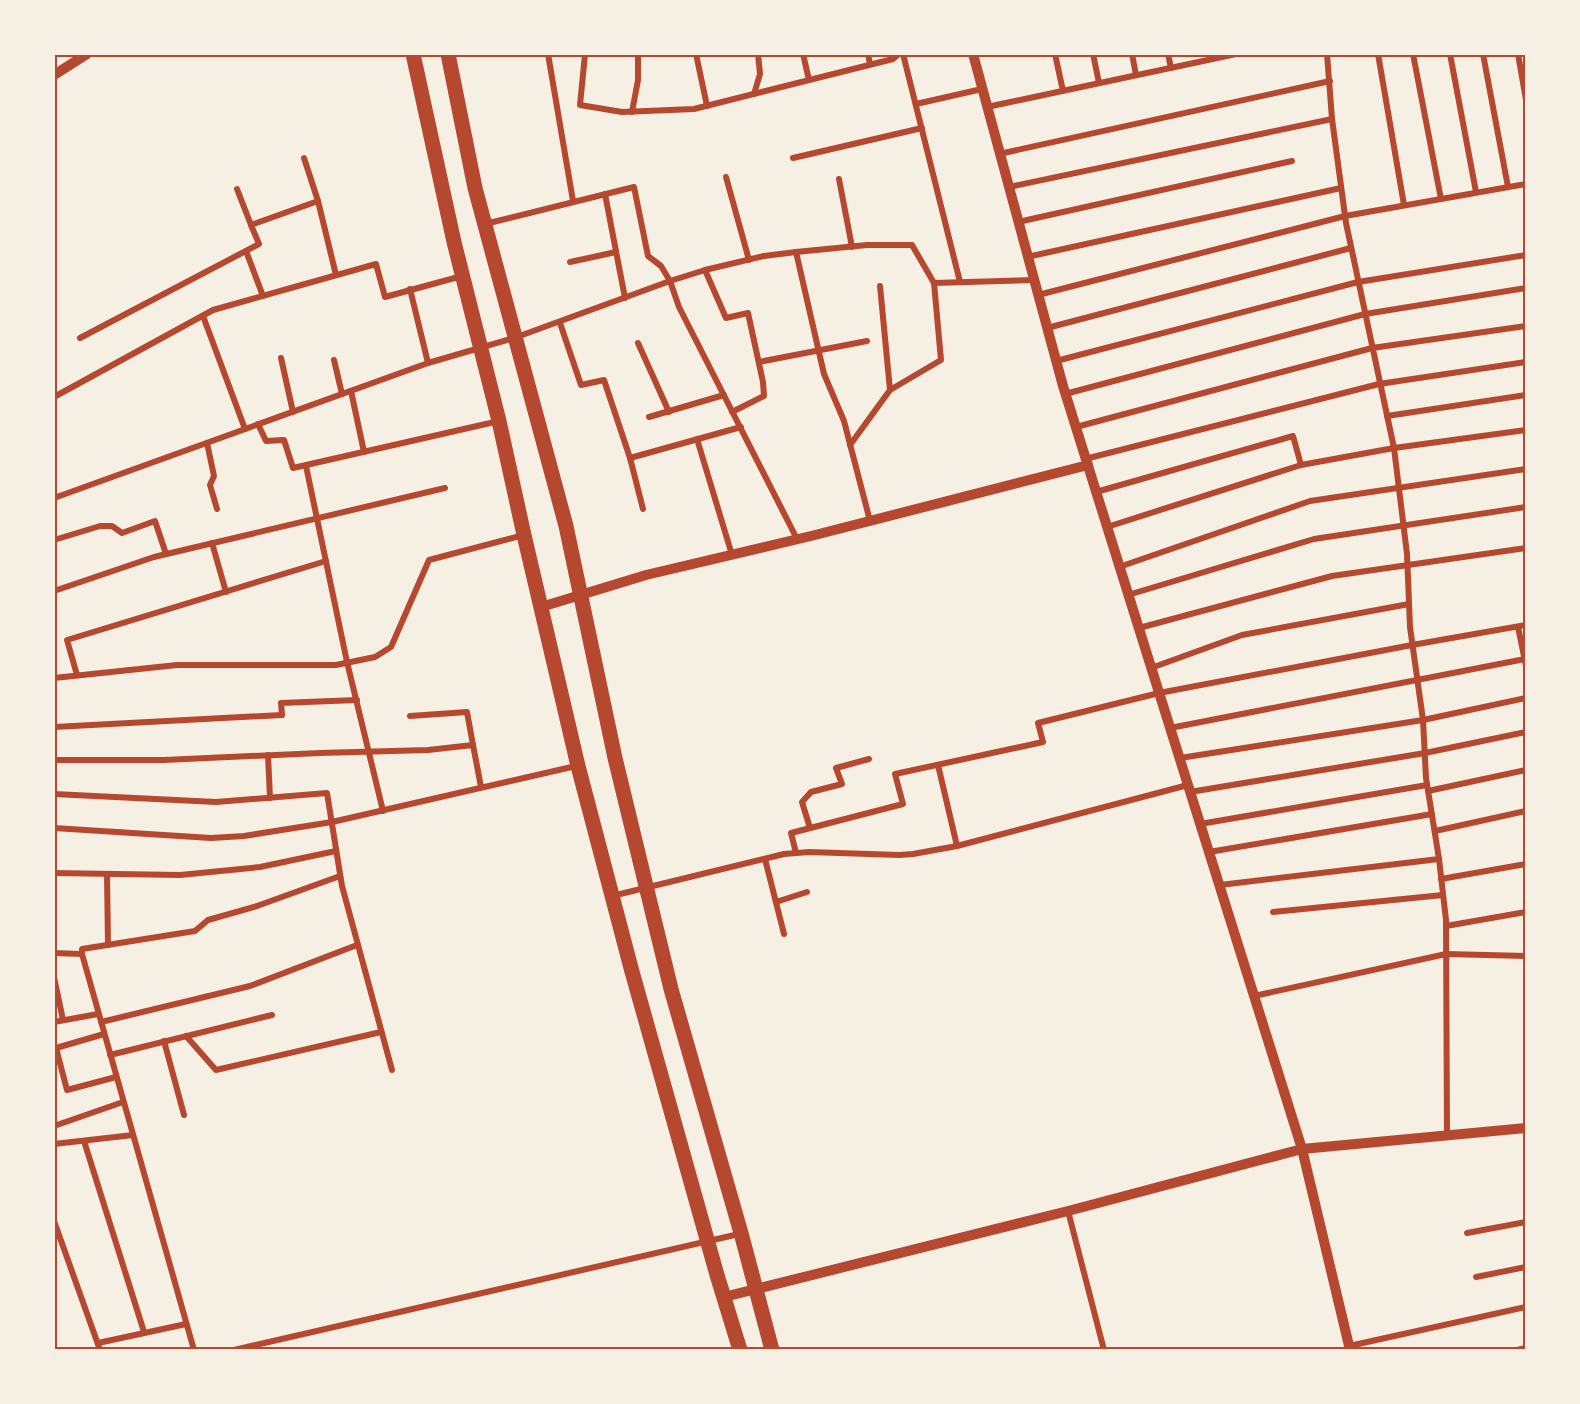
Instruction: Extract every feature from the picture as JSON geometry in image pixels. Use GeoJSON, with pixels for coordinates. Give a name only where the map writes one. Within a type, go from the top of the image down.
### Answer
{"type":"FeatureCollection","features":[{"type":"Feature","properties":{"kind":"main road"},"geometry":{"type":"LineString","coordinates":[[413,54],[462,276],[499,420],[578,766],[612,896],[740,1350]]}},
{"type":"Feature","properties":{"kind":"main road"},"geometry":{"type":"LineString","coordinates":[[448,54],[475,188],[566,526],[615,758],[670,989],[741,1233],[772,1350]]}},
{"type":"Feature","properties":{"kind":"street"},"geometry":{"type":"LineString","coordinates":[[54,75],[87,54]]}},
{"type":"Feature","properties":{"kind":"street"},"geometry":{"type":"LineString","coordinates":[[548,54],[573,201]]}},
{"type":"Feature","properties":{"kind":"street"},"geometry":{"type":"LineString","coordinates":[[585,54],[580,105],[622,112],[694,109],[893,59],[901,54],[916,104],[960,282]]}},
{"type":"Feature","properties":{"kind":"street"},"geometry":{"type":"LineString","coordinates":[[632,112],[638,80],[638,54]]}},
{"type":"Feature","properties":{"kind":"street"},"geometry":{"type":"LineString","coordinates":[[696,54],[707,106]]}},
{"type":"Feature","properties":{"kind":"street"},"geometry":{"type":"LineString","coordinates":[[754,94],[760,74],[758,54]]}},
{"type":"Feature","properties":{"kind":"street"},"geometry":{"type":"LineString","coordinates":[[803,54],[809,80]]}},
{"type":"Feature","properties":{"kind":"street"},"geometry":{"type":"LineString","coordinates":[[868,54],[870,64]]}},
{"type":"Feature","properties":{"kind":"street"},"geometry":{"type":"LineString","coordinates":[[973,54],[1065,394],[1302,1149],[1349,1348],[1526,1307]]}},
{"type":"Feature","properties":{"kind":"street"},"geometry":{"type":"LineString","coordinates":[[1055,54],[1064,91]]}},
{"type":"Feature","properties":{"kind":"street"},"geometry":{"type":"LineString","coordinates":[[1093,54],[1099,83]]}},
{"type":"Feature","properties":{"kind":"street"},"geometry":{"type":"LineString","coordinates":[[1132,54],[1136,75]]}},
{"type":"Feature","properties":{"kind":"street"},"geometry":{"type":"LineString","coordinates":[[1168,54],[1171,68]]}},
{"type":"Feature","properties":{"kind":"street"},"geometry":{"type":"LineString","coordinates":[[987,107],[1171,68],[1203,57],[1236,54]]}},
{"type":"Feature","properties":{"kind":"street"},"geometry":{"type":"LineString","coordinates":[[1327,54],[1332,119],[1345,216],[1394,448],[1404,525],[1412,645],[1423,720],[1428,788],[1442,879],[1446,926],[1447,1135]]}},
{"type":"Feature","properties":{"kind":"street"},"geometry":{"type":"LineString","coordinates":[[1378,54],[1404,205]]}},
{"type":"Feature","properties":{"kind":"street"},"geometry":{"type":"LineString","coordinates":[[1413,54],[1441,199]]}},
{"type":"Feature","properties":{"kind":"street"},"geometry":{"type":"LineString","coordinates":[[1450,54],[1476,192]]}},
{"type":"Feature","properties":{"kind":"street"},"geometry":{"type":"LineString","coordinates":[[1483,54],[1509,187]]}},
{"type":"Feature","properties":{"kind":"street"},"geometry":{"type":"LineString","coordinates":[[1518,54],[1526,100]]}},
{"type":"Feature","properties":{"kind":"street"},"geometry":{"type":"LineString","coordinates":[[999,154],[1330,81]]}},
{"type":"Feature","properties":{"kind":"street"},"geometry":{"type":"LineString","coordinates":[[916,104],[982,89]]}},
{"type":"Feature","properties":{"kind":"street"},"geometry":{"type":"LineString","coordinates":[[1009,187],[1332,119]]}},
{"type":"Feature","properties":{"kind":"street"},"geometry":{"type":"LineString","coordinates":[[793,159],[922,129]]}},
{"type":"Feature","properties":{"kind":"street"},"geometry":{"type":"LineString","coordinates":[[304,158],[318,201],[336,276]]}},
{"type":"Feature","properties":{"kind":"street"},"geometry":{"type":"LineString","coordinates":[[1018,222],[1292,161]]}},
{"type":"Feature","properties":{"kind":"street"},"geometry":{"type":"LineString","coordinates":[[726,177],[749,260]]}},
{"type":"Feature","properties":{"kind":"street"},"geometry":{"type":"LineString","coordinates":[[839,179],[852,247]]}},
{"type":"Feature","properties":{"kind":"street"},"geometry":{"type":"LineString","coordinates":[[1038,295],[1345,216],[1526,184]]}},
{"type":"Feature","properties":{"kind":"street"},"geometry":{"type":"LineString","coordinates":[[484,224],[634,188],[648,256],[661,266],[670,281],[679,307],[797,540]]}},
{"type":"Feature","properties":{"kind":"street"},"geometry":{"type":"LineString","coordinates":[[1027,257],[1341,188]]}},
{"type":"Feature","properties":{"kind":"street"},"geometry":{"type":"LineString","coordinates":[[80,338],[260,244],[237,189]]}},
{"type":"Feature","properties":{"kind":"street"},"geometry":{"type":"LineString","coordinates":[[605,194],[625,298]]}},
{"type":"Feature","properties":{"kind":"street"},"geometry":{"type":"LineString","coordinates":[[251,225],[318,201]]}},
{"type":"Feature","properties":{"kind":"street"},"geometry":{"type":"LineString","coordinates":[[54,498],[428,363],[560,323],[705,270],[796,252],[912,245],[934,283],[941,360],[890,390],[850,445]]}},
{"type":"Feature","properties":{"kind":"street"},"geometry":{"type":"LineString","coordinates":[[1047,328],[1351,248]]}},
{"type":"Feature","properties":{"kind":"street"},"geometry":{"type":"LineString","coordinates":[[246,251],[263,296]]}},
{"type":"Feature","properties":{"kind":"street"},"geometry":{"type":"LineString","coordinates":[[570,262],[616,252]]}},
{"type":"Feature","properties":{"kind":"street"},"geometry":{"type":"LineString","coordinates":[[796,252],[824,374],[844,420],[870,521]]}},
{"type":"Feature","properties":{"kind":"street"},"geometry":{"type":"LineString","coordinates":[[1056,361],[1358,282],[1526,255]]}},
{"type":"Feature","properties":{"kind":"street"},"geometry":{"type":"LineString","coordinates":[[54,397],[213,310],[376,264],[385,297],[462,276]]}},
{"type":"Feature","properties":{"kind":"street"},"geometry":{"type":"LineString","coordinates":[[705,270],[726,318],[748,313],[759,362],[764,396],[732,412]]}},
{"type":"Feature","properties":{"kind":"street"},"geometry":{"type":"LineString","coordinates":[[934,283],[1034,280]]}},
{"type":"Feature","properties":{"kind":"street"},"geometry":{"type":"LineString","coordinates":[[880,286],[890,390]]}},
{"type":"Feature","properties":{"kind":"street"},"geometry":{"type":"LineString","coordinates":[[1065,394],[1365,314],[1526,288]]}},
{"type":"Feature","properties":{"kind":"street"},"geometry":{"type":"LineString","coordinates":[[410,289],[428,363]]}},
{"type":"Feature","properties":{"kind":"street"},"geometry":{"type":"LineString","coordinates":[[203,316],[245,429]]}},
{"type":"Feature","properties":{"kind":"street"},"geometry":{"type":"LineString","coordinates":[[560,323],[581,385],[604,380],[630,458],[643,508]]}},
{"type":"Feature","properties":{"kind":"street"},"geometry":{"type":"LineString","coordinates":[[1076,427],[1372,348],[1526,326]]}},
{"type":"Feature","properties":{"kind":"street"},"geometry":{"type":"LineString","coordinates":[[759,362],[867,341]]}},
{"type":"Feature","properties":{"kind":"street"},"geometry":{"type":"LineString","coordinates":[[638,343],[669,412]]}},
{"type":"Feature","properties":{"kind":"street"},"geometry":{"type":"LineString","coordinates":[[280,358],[292,412]]}},
{"type":"Feature","properties":{"kind":"street"},"geometry":{"type":"LineString","coordinates":[[334,360],[342,394]]}},
{"type":"Feature","properties":{"kind":"street"},"geometry":{"type":"LineString","coordinates":[[541,607],[646,575],[870,521],[1379,384],[1526,363]]}},
{"type":"Feature","properties":{"kind":"street"},"geometry":{"type":"LineString","coordinates":[[351,391],[364,452]]}},
{"type":"Feature","properties":{"kind":"street"},"geometry":{"type":"LineString","coordinates":[[650,417],[724,395]]}},
{"type":"Feature","properties":{"kind":"street"},"geometry":{"type":"LineString","coordinates":[[1387,416],[1526,395]]}},
{"type":"Feature","properties":{"kind":"street"},"geometry":{"type":"LineString","coordinates":[[258,424],[266,441],[284,440],[293,468],[499,420]]}},
{"type":"Feature","properties":{"kind":"street"},"geometry":{"type":"LineString","coordinates":[[630,458],[741,428]]}},
{"type":"Feature","properties":{"kind":"street"},"geometry":{"type":"LineString","coordinates":[[1107,527],[1301,465],[1394,448],[1526,430]]}},
{"type":"Feature","properties":{"kind":"street"},"geometry":{"type":"LineString","coordinates":[[1096,492],[1293,436],[1301,465]]}},
{"type":"Feature","properties":{"kind":"street"},"geometry":{"type":"LineString","coordinates":[[697,439],[732,555]]}},
{"type":"Feature","properties":{"kind":"street"},"geometry":{"type":"LineString","coordinates":[[207,443],[214,476],[210,485],[217,509]]}},
{"type":"Feature","properties":{"kind":"street"},"geometry":{"type":"LineString","coordinates":[[306,466],[347,662],[383,811]]}},
{"type":"Feature","properties":{"kind":"street"},"geometry":{"type":"LineString","coordinates":[[1119,567],[1310,501],[1526,469]]}},
{"type":"Feature","properties":{"kind":"street"},"geometry":{"type":"LineString","coordinates":[[54,591],[166,554],[445,488]]}},
{"type":"Feature","properties":{"kind":"street"},"geometry":{"type":"LineString","coordinates":[[1128,595],[1314,539],[1526,507]]}},
{"type":"Feature","properties":{"kind":"street"},"geometry":{"type":"LineString","coordinates":[[54,540],[100,526],[112,526],[122,532],[155,521],[166,554]]}},
{"type":"Feature","properties":{"kind":"street"},"geometry":{"type":"LineString","coordinates":[[54,678],[177,665],[336,665],[375,657],[391,647],[429,560],[524,535]]}},
{"type":"Feature","properties":{"kind":"street"},"geometry":{"type":"LineString","coordinates":[[212,543],[226,592]]}},
{"type":"Feature","properties":{"kind":"street"},"geometry":{"type":"LineString","coordinates":[[1139,628],[1332,576],[1526,548]]}},
{"type":"Feature","properties":{"kind":"street"},"geometry":{"type":"LineString","coordinates":[[77,675],[67,640],[326,561]]}},
{"type":"Feature","properties":{"kind":"street"},"geometry":{"type":"LineString","coordinates":[[1151,668],[1242,635],[1409,604]]}},
{"type":"Feature","properties":{"kind":"street"},"geometry":{"type":"LineString","coordinates":[[796,853],[791,833],[903,804],[895,774],[1043,742],[1038,723],[1159,693],[1526,625]]}},
{"type":"Feature","properties":{"kind":"street"},"geometry":{"type":"LineString","coordinates":[[1170,728],[1416,679],[1525,663],[1518,627]]}},
{"type":"Feature","properties":{"kind":"street"},"geometry":{"type":"LineString","coordinates":[[1180,758],[1423,720],[1526,698]]}},
{"type":"Feature","properties":{"kind":"street"},"geometry":{"type":"LineString","coordinates":[[54,727],[282,714],[281,703],[357,700]]}},
{"type":"Feature","properties":{"kind":"street"},"geometry":{"type":"LineString","coordinates":[[410,716],[467,712],[481,787]]}},
{"type":"Feature","properties":{"kind":"street"},"geometry":{"type":"LineString","coordinates":[[612,896],[796,853],[899,855],[957,846],[1189,789],[1425,753],[1526,732]]}},
{"type":"Feature","properties":{"kind":"street"},"geometry":{"type":"LineString","coordinates":[[54,760],[164,760],[428,750],[473,746]]}},
{"type":"Feature","properties":{"kind":"street"},"geometry":{"type":"LineString","coordinates":[[268,755],[270,798]]}},
{"type":"Feature","properties":{"kind":"street"},"geometry":{"type":"LineString","coordinates":[[810,828],[802,802],[811,792],[843,784],[836,768],[869,759]]}},
{"type":"Feature","properties":{"kind":"street"},"geometry":{"type":"LineString","coordinates":[[938,765],[957,846]]}},
{"type":"Feature","properties":{"kind":"street"},"geometry":{"type":"LineString","coordinates":[[54,828],[211,838],[255,835],[332,822],[578,766]]}},
{"type":"Feature","properties":{"kind":"street"},"geometry":{"type":"LineString","coordinates":[[1200,824],[1526,770]]}},
{"type":"Feature","properties":{"kind":"street"},"geometry":{"type":"LineString","coordinates":[[54,794],[216,801],[327,793],[340,876],[392,1070]]}},
{"type":"Feature","properties":{"kind":"street"},"geometry":{"type":"LineString","coordinates":[[1435,831],[1526,811]]}},
{"type":"Feature","properties":{"kind":"street"},"geometry":{"type":"LineString","coordinates":[[1209,852],[1432,814]]}},
{"type":"Feature","properties":{"kind":"street"},"geometry":{"type":"LineString","coordinates":[[54,873],[191,874],[260,867],[336,851]]}},
{"type":"Feature","properties":{"kind":"street"},"geometry":{"type":"LineString","coordinates":[[765,859],[784,934]]}},
{"type":"Feature","properties":{"kind":"street"},"geometry":{"type":"LineString","coordinates":[[1220,885],[1439,859]]}},
{"type":"Feature","properties":{"kind":"street"},"geometry":{"type":"LineString","coordinates":[[1442,879],[1526,864]]}},
{"type":"Feature","properties":{"kind":"street"},"geometry":{"type":"LineString","coordinates":[[107,874],[108,945]]}},
{"type":"Feature","properties":{"kind":"street"},"geometry":{"type":"LineString","coordinates":[[194,1350],[98,1014],[82,949],[195,931],[208,920],[257,906],[340,876]]}},
{"type":"Feature","properties":{"kind":"street"},"geometry":{"type":"LineString","coordinates":[[776,902],[807,892]]}},
{"type":"Feature","properties":{"kind":"street"},"geometry":{"type":"LineString","coordinates":[[1273,912],[1443,895]]}},
{"type":"Feature","properties":{"kind":"street"},"geometry":{"type":"LineString","coordinates":[[1446,926],[1526,912]]}},
{"type":"Feature","properties":{"kind":"street"},"geometry":{"type":"LineString","coordinates":[[101,1022],[250,986],[357,945]]}},
{"type":"Feature","properties":{"kind":"street"},"geometry":{"type":"LineString","coordinates":[[54,953],[82,954]]}},
{"type":"Feature","properties":{"kind":"street"},"geometry":{"type":"LineString","coordinates":[[1254,996],[1446,954],[1526,956]]}},
{"type":"Feature","properties":{"kind":"street"},"geometry":{"type":"LineString","coordinates":[[54,977],[63,1020]]}},
{"type":"Feature","properties":{"kind":"street"},"geometry":{"type":"LineString","coordinates":[[54,1022],[98,1014]]}},
{"type":"Feature","properties":{"kind":"street"},"geometry":{"type":"LineString","coordinates":[[110,1055],[272,1016]]}},
{"type":"Feature","properties":{"kind":"street"},"geometry":{"type":"LineString","coordinates":[[186,1036],[216,1070],[381,1032]]}},
{"type":"Feature","properties":{"kind":"street"},"geometry":{"type":"LineString","coordinates":[[104,1034],[56,1048],[67,1090],[116,1077]]}},
{"type":"Feature","properties":{"kind":"street"},"geometry":{"type":"LineString","coordinates":[[164,1041],[184,1115]]}},
{"type":"Feature","properties":{"kind":"street"},"geometry":{"type":"LineString","coordinates":[[54,1126],[123,1102]]}},
{"type":"Feature","properties":{"kind":"street"},"geometry":{"type":"LineString","coordinates":[[724,1297],[756,1291],[1302,1149],[1526,1128]]}},
{"type":"Feature","properties":{"kind":"street"},"geometry":{"type":"LineString","coordinates":[[54,1144],[133,1135]]}},
{"type":"Feature","properties":{"kind":"street"},"geometry":{"type":"LineString","coordinates":[[84,1141],[144,1332]]}},
{"type":"Feature","properties":{"kind":"street"},"geometry":{"type":"LineString","coordinates":[[1068,1211],[1104,1350]]}},
{"type":"Feature","properties":{"kind":"street"},"geometry":{"type":"LineString","coordinates":[[54,1221],[100,1350]]}},
{"type":"Feature","properties":{"kind":"street"},"geometry":{"type":"LineString","coordinates":[[1467,1233],[1526,1222]]}},
{"type":"Feature","properties":{"kind":"street"},"geometry":{"type":"LineString","coordinates":[[234,1350],[741,1233]]}},
{"type":"Feature","properties":{"kind":"street"},"geometry":{"type":"LineString","coordinates":[[1476,1277],[1526,1267]]}},
{"type":"Feature","properties":{"kind":"street"},"geometry":{"type":"LineString","coordinates":[[98,1343],[186,1324]]}},
{"type":"Feature","properties":{"kind":"street"},"geometry":{"type":"LineString","coordinates":[[1517,1350],[1526,1348]]}}]}
